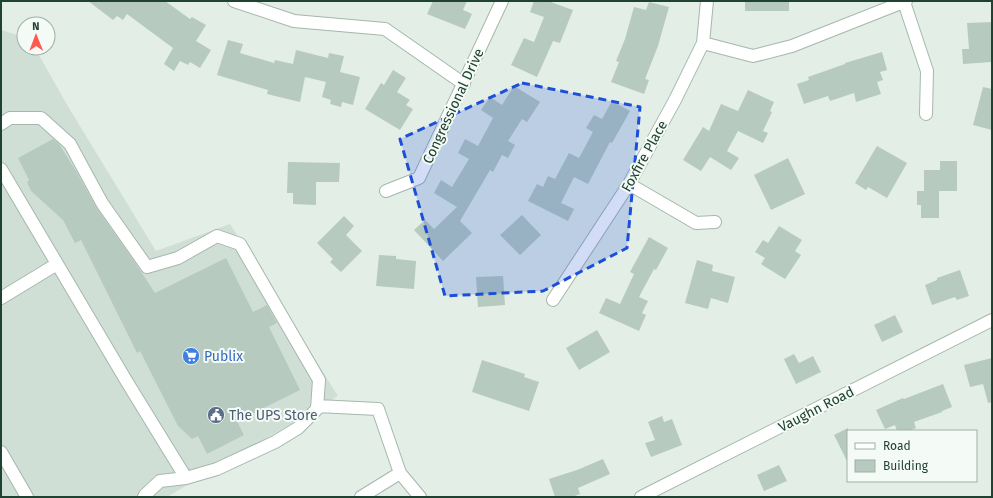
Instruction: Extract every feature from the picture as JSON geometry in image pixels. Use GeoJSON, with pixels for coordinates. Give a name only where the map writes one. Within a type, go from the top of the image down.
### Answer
{"type":"FeatureCollection","features":[{"type":"Feature","properties":{"kind":"street"},"geometry":{"type":"LineString","coordinates":[[234,1],[294,21],[385,29],[464,84]]}},
{"type":"Feature","properties":{"kind":"street","name":"Congressional Drive"},"geometry":{"type":"LineString","coordinates":[[386,191],[419,178],[502,1]]}},
{"type":"Feature","properties":{"kind":"street","name":"Foxfire Place"},"geometry":{"type":"LineString","coordinates":[[553,300],[629,184],[675,100],[703,43],[707,1]]}},
{"type":"Feature","properties":{"kind":"street"},"geometry":{"type":"LineString","coordinates":[[703,43],[753,56],[792,46],[905,1],[927,70],[926,114]]}},
{"type":"Feature","properties":{"kind":"street"},"geometry":{"type":"LineString","coordinates":[[1,124],[10,118],[41,118],[70,144],[102,203],[147,267],[178,258],[217,236],[240,244],[319,380],[317,409],[298,428],[275,442],[217,469],[186,478],[160,481],[144,495],[144,497]]}},
{"type":"Feature","properties":{"kind":"street"},"geometry":{"type":"LineString","coordinates":[[1,169],[186,478]]}},
{"type":"Feature","properties":{"kind":"street"},"geometry":{"type":"LineString","coordinates":[[629,184],[696,223],[715,222]]}},
{"type":"Feature","properties":{"kind":"street"},"geometry":{"type":"LineString","coordinates":[[3,294],[57,264]]}},
{"type":"Feature","properties":{"kind":"street","name":"Vaughn Road"},"geometry":{"type":"LineString","coordinates":[[641,497],[992,320]]}},
{"type":"Feature","properties":{"kind":"street"},"geometry":{"type":"LineString","coordinates":[[317,406],[378,409],[400,473],[420,497]]}},
{"type":"Feature","properties":{"kind":"street"},"geometry":{"type":"LineString","coordinates":[[1,452],[27,497]]}},
{"type":"Feature","properties":{"kind":"street"},"geometry":{"type":"LineString","coordinates":[[360,497],[400,473]]}},
{"type":"Feature","properties":{"kind":"highlighted area"},"geometry":{"type":"Polygon","coordinates":[[[522,83],[640,107],[627,248],[543,291],[445,296],[400,139],[522,83]]]}},
{"type":"Feature","properties":{"kind":"shaded area"},"geometry":{"type":"Polygon","coordinates":[[[1,30],[16,35],[16,56],[40,56],[66,103],[156,251],[230,224],[338,396],[167,497],[1,497],[1,30]]]}},
{"type":"Feature","properties":{"kind":"building"},"geometry":{"type":"Polygon","coordinates":[[[88,1],[165,1],[190,19],[192,17],[206,25],[196,41],[211,50],[200,68],[190,62],[188,65],[180,61],[174,71],[164,64],[173,48],[127,14],[123,20],[117,16],[113,20],[88,1]]]}},
{"type":"Feature","properties":{"kind":"building"},"geometry":{"type":"Polygon","coordinates":[[[433,1],[467,1],[463,10],[472,14],[465,29],[427,14],[433,1]]]}},
{"type":"Feature","properties":{"kind":"building"},"geometry":{"type":"Polygon","coordinates":[[[534,1],[548,1],[573,10],[560,43],[553,41],[537,77],[511,65],[524,38],[534,42],[544,17],[530,12],[534,1]]]}},
{"type":"Feature","properties":{"kind":"building"},"geometry":{"type":"Polygon","coordinates":[[[745,1],[789,1],[789,11],[745,11],[745,1]]]}},
{"type":"Feature","properties":{"kind":"building"},"geometry":{"type":"Polygon","coordinates":[[[649,2],[669,7],[658,46],[645,79],[649,80],[644,94],[611,82],[619,62],[616,61],[625,39],[634,7],[646,10],[649,2]]]}},
{"type":"Feature","properties":{"kind":"building"},"geometry":{"type":"Polygon","coordinates":[[[992,22],[992,62],[963,64],[962,49],[969,49],[967,23],[992,22]]]}},
{"type":"Feature","properties":{"kind":"building"},"geometry":{"type":"Polygon","coordinates":[[[228,40],[243,44],[240,53],[274,63],[275,60],[293,64],[296,50],[328,58],[329,53],[344,56],[340,72],[360,77],[353,105],[342,102],[341,107],[330,104],[331,100],[322,97],[326,82],[305,77],[300,102],[267,94],[268,90],[217,75],[228,40]]]}},
{"type":"Feature","properties":{"kind":"building"},"geometry":{"type":"Polygon","coordinates":[[[882,52],[887,70],[880,72],[883,80],[877,82],[881,94],[856,102],[854,93],[830,101],[828,96],[804,104],[797,84],[809,80],[808,77],[845,63],[882,52]]]}},
{"type":"Feature","properties":{"kind":"building"},"geometry":{"type":"Polygon","coordinates":[[[393,70],[406,78],[397,92],[410,100],[406,105],[413,109],[400,130],[365,109],[381,83],[384,85],[393,70]]]}},
{"type":"Feature","properties":{"kind":"building"},"geometry":{"type":"Polygon","coordinates":[[[514,86],[540,102],[527,122],[522,119],[508,141],[515,145],[508,158],[502,155],[493,172],[490,170],[460,221],[472,233],[443,261],[414,230],[425,220],[434,229],[457,207],[434,193],[441,180],[452,187],[469,159],[458,153],[465,139],[478,146],[493,118],[481,110],[490,97],[502,105],[514,86]]]}},
{"type":"Feature","properties":{"kind":"building"},"geometry":{"type":"Polygon","coordinates":[[[983,87],[992,89],[992,130],[973,125],[983,87]]]}},
{"type":"Feature","properties":{"kind":"building"},"geometry":{"type":"Polygon","coordinates":[[[748,90],[774,102],[770,111],[772,112],[763,131],[768,133],[763,143],[738,131],[727,151],[739,158],[731,170],[710,157],[701,171],[683,160],[703,127],[709,131],[721,104],[738,111],[748,90]]]}},
{"type":"Feature","properties":{"kind":"building"},"geometry":{"type":"Polygon","coordinates":[[[612,101],[630,111],[612,143],[610,142],[588,184],[574,177],[561,203],[574,209],[568,221],[528,201],[537,184],[543,187],[548,176],[555,179],[569,153],[579,158],[593,132],[586,128],[594,115],[602,119],[612,101]]]}},
{"type":"Feature","properties":{"kind":"building"},"geometry":{"type":"Polygon","coordinates":[[[53,139],[59,144],[96,207],[155,293],[226,258],[253,312],[267,305],[277,323],[269,327],[300,390],[237,421],[244,435],[207,454],[198,436],[192,439],[178,426],[140,351],[137,353],[81,240],[75,243],[63,220],[31,191],[27,182],[29,180],[18,158],[53,139]]]}},
{"type":"Feature","properties":{"kind":"building"},"geometry":{"type":"Polygon","coordinates":[[[877,146],[907,163],[887,198],[868,187],[866,190],[855,183],[877,146]]]}},
{"type":"Feature","properties":{"kind":"building"},"geometry":{"type":"Polygon","coordinates":[[[788,158],[805,194],[771,210],[754,175],[788,158]]]}},
{"type":"Feature","properties":{"kind":"building"},"geometry":{"type":"Polygon","coordinates":[[[940,161],[957,161],[957,191],[939,191],[939,218],[921,218],[921,205],[917,205],[917,191],[924,191],[924,170],[940,170],[940,161]]]}},
{"type":"Feature","properties":{"kind":"building"},"geometry":{"type":"Polygon","coordinates":[[[288,162],[340,163],[339,182],[316,182],[316,205],[293,204],[293,193],[287,193],[288,162]]]}},
{"type":"Feature","properties":{"kind":"building"},"geometry":{"type":"Polygon","coordinates":[[[522,215],[541,235],[520,255],[500,235],[522,215]]]}},
{"type":"Feature","properties":{"kind":"building"},"geometry":{"type":"Polygon","coordinates":[[[344,216],[354,226],[346,235],[362,251],[341,272],[330,262],[333,259],[317,243],[344,216]]]}},
{"type":"Feature","properties":{"kind":"building"},"geometry":{"type":"Polygon","coordinates":[[[779,226],[802,240],[795,251],[801,255],[785,279],[761,264],[765,258],[755,252],[763,240],[768,243],[779,226]]]}},
{"type":"Feature","properties":{"kind":"building"},"geometry":{"type":"Polygon","coordinates":[[[649,237],[668,248],[656,270],[654,269],[639,297],[648,301],[642,313],[646,315],[639,331],[599,313],[606,298],[620,304],[634,274],[630,272],[649,237]]]}},
{"type":"Feature","properties":{"kind":"building"},"geometry":{"type":"Polygon","coordinates":[[[379,255],[396,256],[396,259],[416,261],[414,289],[376,286],[379,255]]]}},
{"type":"Feature","properties":{"kind":"building"},"geometry":{"type":"Polygon","coordinates":[[[697,260],[713,265],[712,271],[735,277],[728,303],[711,298],[708,309],[685,303],[697,260]]]}},
{"type":"Feature","properties":{"kind":"building"},"geometry":{"type":"Polygon","coordinates":[[[960,270],[969,296],[957,300],[955,297],[932,305],[925,285],[937,280],[937,278],[960,270]]]}},
{"type":"Feature","properties":{"kind":"building"},"geometry":{"type":"Polygon","coordinates":[[[503,276],[505,305],[478,307],[476,277],[503,276]]]}},
{"type":"Feature","properties":{"kind":"building"},"geometry":{"type":"Polygon","coordinates":[[[895,315],[903,332],[882,342],[874,325],[895,315]]]}},
{"type":"Feature","properties":{"kind":"building"},"geometry":{"type":"Polygon","coordinates":[[[597,330],[610,352],[579,370],[566,348],[597,330]]]}},
{"type":"Feature","properties":{"kind":"building"},"geometry":{"type":"Polygon","coordinates":[[[794,354],[799,363],[813,356],[821,372],[796,384],[784,359],[794,354]]]}},
{"type":"Feature","properties":{"kind":"building"},"geometry":{"type":"Polygon","coordinates":[[[992,358],[992,402],[988,403],[983,384],[970,387],[964,365],[992,358]]]}},
{"type":"Feature","properties":{"kind":"building"},"geometry":{"type":"Polygon","coordinates":[[[482,360],[525,374],[524,377],[539,382],[529,411],[472,392],[482,360]]]}},
{"type":"Feature","properties":{"kind":"building"},"geometry":{"type":"Polygon","coordinates":[[[943,384],[952,407],[914,422],[916,428],[911,430],[897,430],[895,425],[885,429],[876,410],[903,398],[904,399],[943,384]]]}},
{"type":"Feature","properties":{"kind":"building"},"geometry":{"type":"Polygon","coordinates":[[[662,416],[664,422],[672,419],[682,445],[651,457],[645,443],[655,440],[648,422],[662,416]]]}},
{"type":"Feature","properties":{"kind":"building"},"geometry":{"type":"Polygon","coordinates":[[[848,428],[847,461],[834,435],[848,428]]]}},
{"type":"Feature","properties":{"kind":"building"},"geometry":{"type":"Polygon","coordinates":[[[603,459],[610,474],[578,488],[580,494],[572,497],[555,497],[549,479],[577,470],[603,459]]]}},
{"type":"Feature","properties":{"kind":"building"},"geometry":{"type":"Polygon","coordinates":[[[779,465],[787,481],[764,491],[757,475],[779,465]]]}},
{"type":"Feature","properties":{"kind":"place","name":"Publix"},"geometry":{"type":"Point","coordinates":[191,356]}},
{"type":"Feature","properties":{"kind":"place","name":"The UPS Store"},"geometry":{"type":"Point","coordinates":[216,415]}}]}
